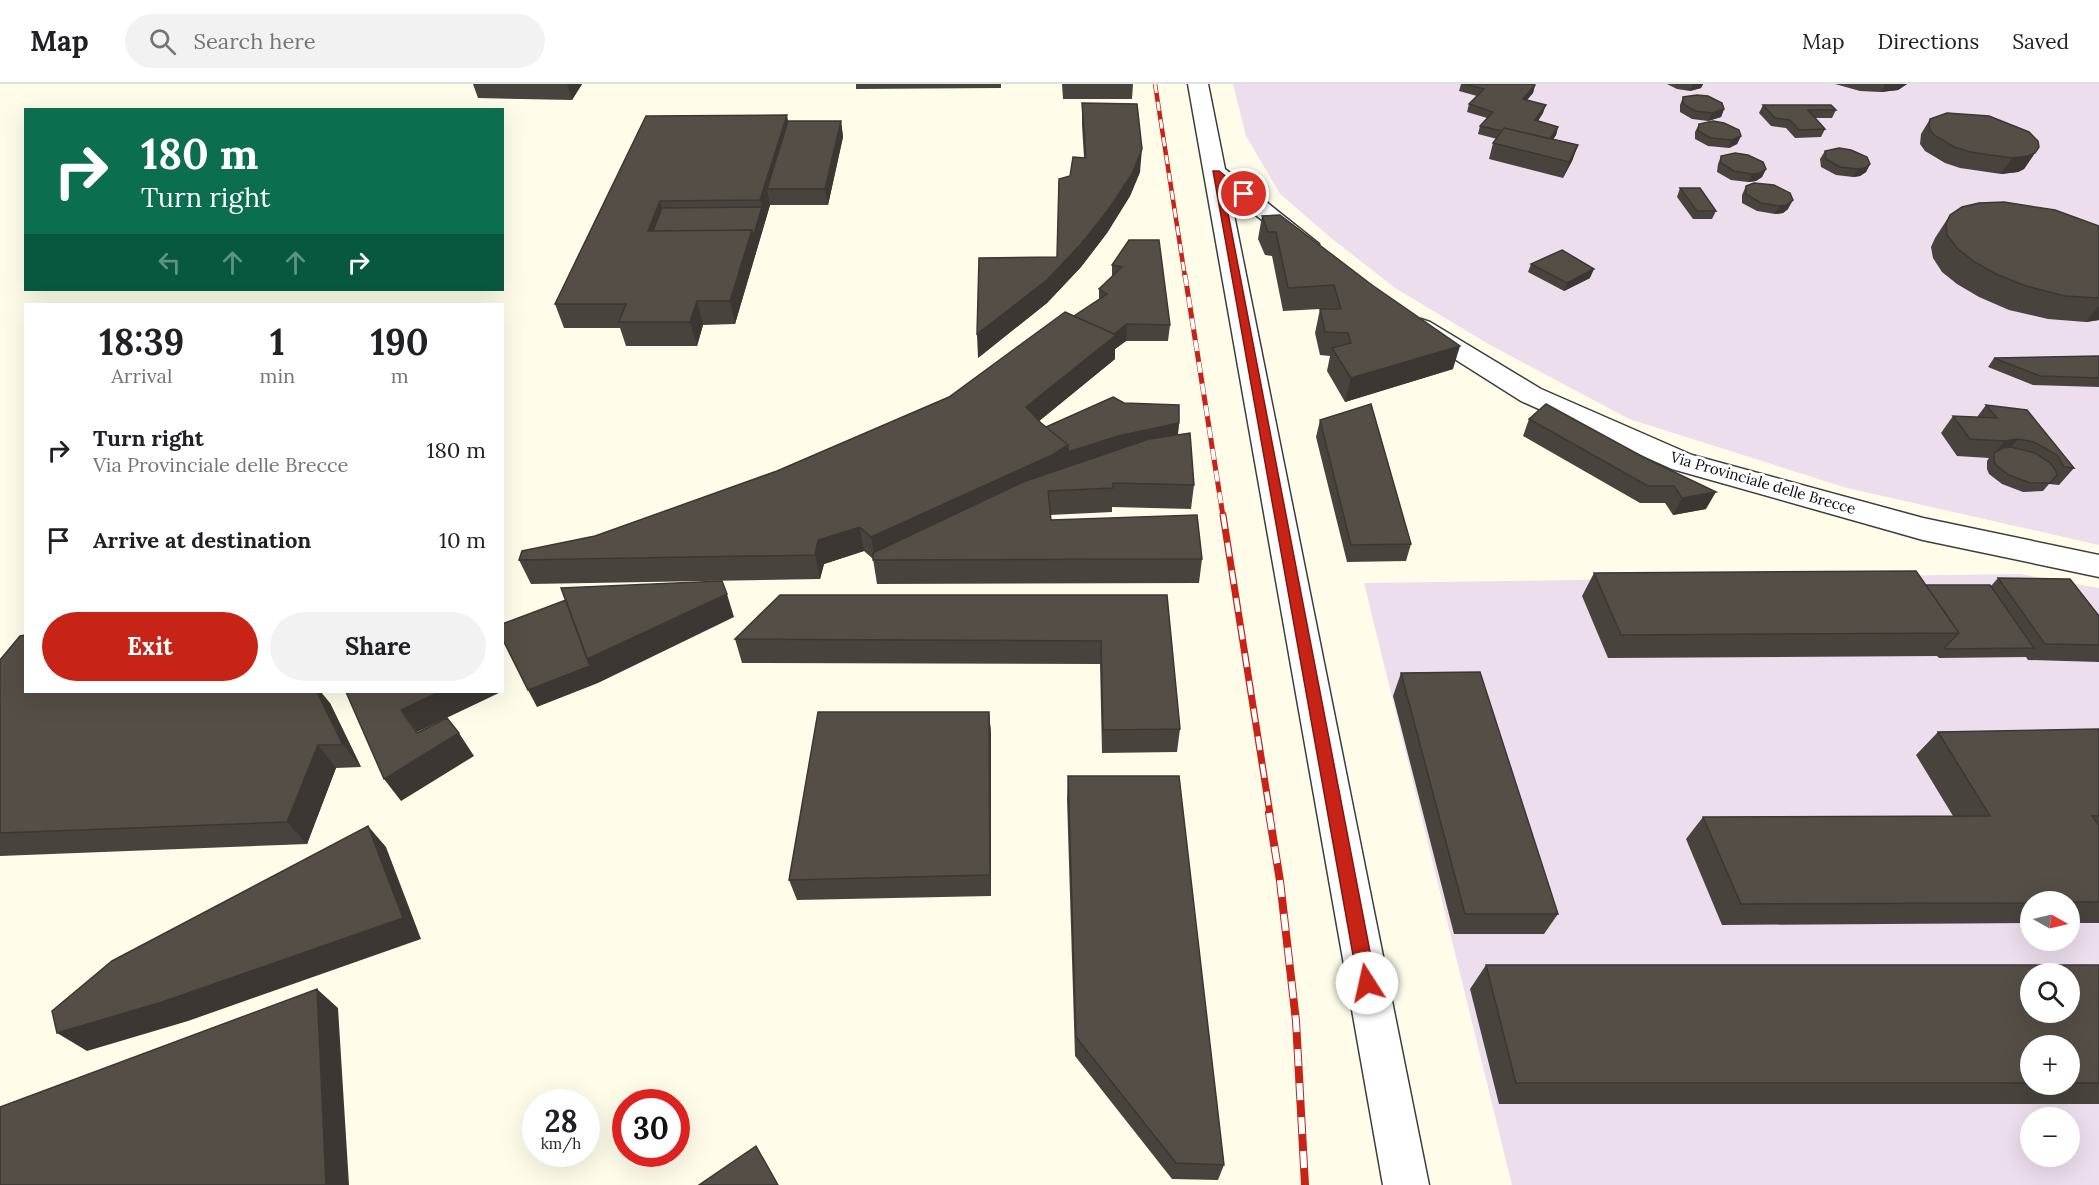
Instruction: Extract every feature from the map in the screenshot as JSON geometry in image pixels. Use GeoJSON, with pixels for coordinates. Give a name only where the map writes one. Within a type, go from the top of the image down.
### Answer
{"type":"FeatureCollection","features":[{"type":"Feature","properties":{"kind":"street"},"geometry":{"type":"LineString","coordinates":[[1198,84],[1406,1185]]}},
{"type":"Feature","properties":{"kind":"street"},"geometry":{"type":"LineString","coordinates":[[1216,172],[1327,259]]}},
{"type":"Feature","properties":{"kind":"street","name":"Via Provinciale delle Brecce"},"geometry":{"type":"LineString","coordinates":[[1401,314],[1531,395],[1682,462],[1923,529],[2099,566]]}},
{"type":"Feature","properties":{"kind":"shaded area"},"geometry":{"type":"Polygon","coordinates":[[[1233,84],[2099,84],[2099,545],[1847,488],[1629,419],[1490,345],[1395,288],[1331,238],[1280,194],[1246,136],[1233,84]]]}},
{"type":"Feature","properties":{"kind":"shaded area"},"geometry":{"type":"Polygon","coordinates":[[[2020,574],[2099,588],[2099,1185],[1512,1185],[1364,583],[2020,574]]]}},
{"type":"Feature","properties":{"kind":"building"},"geometry":{"type":"Polygon","coordinates":[[[1464,84],[1535,85],[1523,99],[1546,105],[1535,120],[1558,127],[1550,139],[1504,128],[1502,131],[1480,126],[1493,112],[1469,104],[1484,89],[1464,84]]]}},
{"type":"Feature","properties":{"kind":"building"},"geometry":{"type":"Polygon","coordinates":[[[1708,96],[1722,103],[1724,109],[1712,113],[1695,111],[1683,104],[1683,97],[1708,96]]]}},
{"type":"Feature","properties":{"kind":"building"},"geometry":{"type":"Polygon","coordinates":[[[1082,103],[1137,104],[1142,149],[1132,174],[1108,210],[1081,244],[1047,280],[977,334],[979,258],[1057,257],[1059,179],[1070,176],[1073,157],[1086,158],[1082,103]]]}},
{"type":"Feature","properties":{"kind":"building"},"geometry":{"type":"Polygon","coordinates":[[[1763,105],[1831,105],[1836,110],[1808,110],[1825,129],[1799,130],[1790,120],[1775,118],[1763,105]]]}},
{"type":"Feature","properties":{"kind":"building"},"geometry":{"type":"Polygon","coordinates":[[[1947,113],[1989,116],[2029,132],[2038,141],[2039,147],[2035,153],[2028,156],[2012,158],[1970,152],[1954,147],[1934,135],[1929,128],[1930,119],[1947,113]]]}},
{"type":"Feature","properties":{"kind":"building"},"geometry":{"type":"Polygon","coordinates":[[[787,115],[760,200],[660,201],[648,231],[752,230],[730,301],[697,301],[690,322],[619,322],[626,304],[555,304],[646,116],[787,115]]]}},
{"type":"Feature","properties":{"kind":"building"},"geometry":{"type":"Polygon","coordinates":[[[788,121],[841,121],[825,189],[767,189],[788,121]]]}},
{"type":"Feature","properties":{"kind":"building"},"geometry":{"type":"Polygon","coordinates":[[[1713,121],[1739,130],[1741,136],[1732,140],[1711,138],[1698,131],[1699,124],[1713,121]]]}},
{"type":"Feature","properties":{"kind":"building"},"geometry":{"type":"Polygon","coordinates":[[[1504,128],[1578,145],[1569,162],[1493,143],[1504,128]]]}},
{"type":"Feature","properties":{"kind":"building"},"geometry":{"type":"Polygon","coordinates":[[[1839,148],[1867,157],[1870,164],[1858,169],[1840,167],[1826,159],[1825,151],[1839,148]]]}},
{"type":"Feature","properties":{"kind":"building"},"geometry":{"type":"Polygon","coordinates":[[[1735,153],[1748,155],[1763,162],[1766,169],[1752,174],[1734,171],[1721,163],[1721,156],[1735,153]]]}},
{"type":"Feature","properties":{"kind":"building"},"geometry":{"type":"Polygon","coordinates":[[[1754,183],[1774,185],[1790,193],[1793,200],[1787,205],[1779,206],[1761,203],[1746,194],[1746,186],[1754,183]]]}},
{"type":"Feature","properties":{"kind":"building"},"geometry":{"type":"Polygon","coordinates":[[[1680,188],[1700,188],[1716,211],[1697,211],[1680,188]]]}},
{"type":"Feature","properties":{"kind":"building"},"geometry":{"type":"Polygon","coordinates":[[[2004,202],[2055,210],[2099,226],[2099,298],[2065,296],[2026,286],[1996,274],[1973,261],[1957,248],[1947,235],[1946,224],[1950,215],[1962,207],[1979,203],[2004,202]]]}},
{"type":"Feature","properties":{"kind":"building"},"geometry":{"type":"Polygon","coordinates":[[[762,207],[753,237],[752,230],[653,231],[662,208],[762,207]]]}},
{"type":"Feature","properties":{"kind":"building"},"geometry":{"type":"Polygon","coordinates":[[[1280,215],[1372,285],[1460,346],[1351,378],[1332,348],[1351,343],[1348,333],[1325,332],[1320,309],[1341,309],[1334,285],[1288,288],[1276,232],[1268,232],[1262,216],[1280,215]]]}},
{"type":"Feature","properties":{"kind":"building"},"geometry":{"type":"Polygon","coordinates":[[[1129,240],[1159,240],[1170,325],[1127,324],[1114,334],[1074,316],[1107,294],[1099,289],[1122,267],[1112,265],[1129,240]]]}},
{"type":"Feature","properties":{"kind":"building"},"geometry":{"type":"Polygon","coordinates":[[[1562,250],[1594,269],[1567,283],[1531,264],[1562,250]]]}},
{"type":"Feature","properties":{"kind":"building"},"geometry":{"type":"Polygon","coordinates":[[[1065,312],[1116,335],[1026,407],[1041,423],[1068,445],[1052,455],[871,537],[860,527],[818,540],[815,555],[519,560],[522,551],[595,536],[777,471],[949,397],[1065,312]]]}},
{"type":"Feature","properties":{"kind":"building"},"geometry":{"type":"Polygon","coordinates":[[[2099,356],[2099,378],[2040,376],[1994,358],[2099,356]]]}},
{"type":"Feature","properties":{"kind":"building"},"geometry":{"type":"Polygon","coordinates":[[[1113,397],[1124,403],[1179,405],[1179,423],[1118,436],[1068,452],[1068,445],[1046,427],[1113,397]]]}},
{"type":"Feature","properties":{"kind":"building"},"geometry":{"type":"Polygon","coordinates":[[[1371,404],[1411,544],[1351,545],[1320,420],[1371,404]]]}},
{"type":"Feature","properties":{"kind":"building"},"geometry":{"type":"Polygon","coordinates":[[[1546,404],[1645,458],[1716,492],[1682,498],[1674,486],[1648,486],[1529,419],[1546,404]]]}},
{"type":"Feature","properties":{"kind":"building"},"geometry":{"type":"Polygon","coordinates":[[[1986,405],[2027,410],[2074,468],[2064,467],[2057,455],[2034,442],[2018,439],[2004,441],[1970,439],[1953,416],[1997,418],[1986,405]]]}},
{"type":"Feature","properties":{"kind":"building"},"geometry":{"type":"Polygon","coordinates":[[[1190,433],[1194,485],[1113,483],[1113,488],[1048,491],[1051,520],[1197,515],[1202,559],[873,560],[873,553],[1023,482],[1149,439],[1190,433]]]}},
{"type":"Feature","properties":{"kind":"building"},"geometry":{"type":"Polygon","coordinates":[[[2011,447],[2035,453],[2050,463],[2057,475],[2050,483],[2030,483],[2009,475],[1997,466],[1994,453],[2011,447]]]}},
{"type":"Feature","properties":{"kind":"building"},"geometry":{"type":"Polygon","coordinates":[[[1916,571],[1959,633],[1621,635],[1594,573],[1916,571]]]}},
{"type":"Feature","properties":{"kind":"building"},"geometry":{"type":"Polygon","coordinates":[[[1998,578],[2070,579],[2099,616],[2099,645],[2045,644],[1998,578]]]}},
{"type":"Feature","properties":{"kind":"building"},"geometry":{"type":"Polygon","coordinates":[[[722,581],[727,594],[587,659],[561,588],[722,581]]]}},
{"type":"Feature","properties":{"kind":"building"},"geometry":{"type":"Polygon","coordinates":[[[1926,585],[1990,585],[2034,648],[1946,649],[1945,647],[1959,633],[1926,585]]]}},
{"type":"Feature","properties":{"kind":"building"},"geometry":{"type":"Polygon","coordinates":[[[780,595],[1167,595],[1180,729],[1103,730],[1101,641],[735,639],[780,595]]]}},
{"type":"Feature","properties":{"kind":"building"},"geometry":{"type":"Polygon","coordinates":[[[566,600],[590,666],[528,690],[504,642],[504,623],[566,600]]]}},
{"type":"Feature","properties":{"kind":"building"},"geometry":{"type":"Polygon","coordinates":[[[24,635],[24,693],[317,693],[343,745],[318,745],[287,822],[0,833],[0,660],[20,636],[24,635]]]}},
{"type":"Feature","properties":{"kind":"building"},"geometry":{"type":"Polygon","coordinates":[[[1480,672],[1558,914],[1465,914],[1401,673],[1480,672]]]}},
{"type":"Feature","properties":{"kind":"building"},"geometry":{"type":"Polygon","coordinates":[[[346,693],[437,693],[401,710],[417,733],[447,718],[459,733],[384,779],[346,693]]]}},
{"type":"Feature","properties":{"kind":"building"},"geometry":{"type":"Polygon","coordinates":[[[818,712],[989,712],[990,875],[789,880],[818,712]]]}},
{"type":"Feature","properties":{"kind":"building"},"geometry":{"type":"Polygon","coordinates":[[[2099,729],[2099,816],[2092,816],[2099,825],[2099,902],[2080,902],[2080,891],[2020,891],[2020,903],[1741,904],[1703,817],[1990,816],[1938,732],[2099,729]]]}},
{"type":"Feature","properties":{"kind":"building"},"geometry":{"type":"Polygon","coordinates":[[[1068,776],[1179,776],[1224,1165],[1176,1163],[1076,1037],[1068,776]]]}},
{"type":"Feature","properties":{"kind":"building"},"geometry":{"type":"Polygon","coordinates":[[[368,826],[403,918],[162,1002],[57,1033],[52,1011],[112,961],[368,826]]]}},
{"type":"Feature","properties":{"kind":"building"},"geometry":{"type":"Polygon","coordinates":[[[1486,965],[2020,965],[2020,1023],[2080,1023],[2080,965],[2099,965],[2099,1083],[2080,1083],[2080,1035],[2020,1035],[2020,1083],[1516,1083],[1486,965]]]}},
{"type":"Feature","properties":{"kind":"building"},"geometry":{"type":"Polygon","coordinates":[[[317,989],[326,1185],[0,1185],[0,1107],[317,989]]]}},
{"type":"Feature","properties":{"kind":"building"},"geometry":{"type":"Polygon","coordinates":[[[756,1146],[778,1185],[699,1185],[756,1146]]]}},
{"type":"Feature","properties":{"kind":"railway"},"geometry":{"type":"LineString","coordinates":[[1155,84],[1185,277]]}},
{"type":"Feature","properties":{"kind":"railway"},"geometry":{"type":"LineString","coordinates":[[1185,275],[1223,516]]}},
{"type":"Feature","properties":{"kind":"railway"},"geometry":{"type":"LineString","coordinates":[[1223,515],[1270,814]]}},
{"type":"Feature","properties":{"kind":"railway"},"geometry":{"type":"LineString","coordinates":[[1269,813],[1280,881],[1296,1021],[1305,1185]]}},
{"type":"Feature","properties":{"kind":"route"},"geometry":{"type":"LineString","coordinates":[[1244,194],[1216,172],[1367,983]]}}]}
